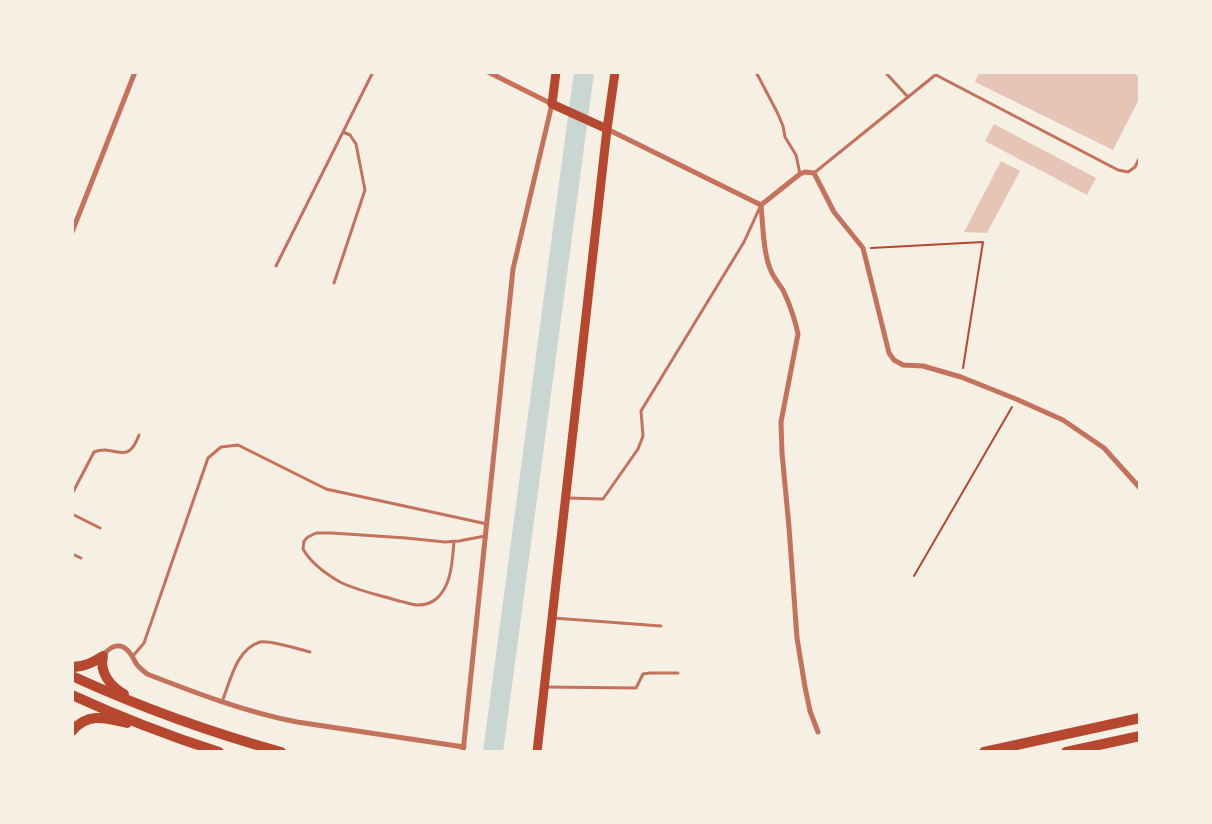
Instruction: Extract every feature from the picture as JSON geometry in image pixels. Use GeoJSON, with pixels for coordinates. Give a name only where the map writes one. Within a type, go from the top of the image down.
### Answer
{"type":"FeatureCollection","features":[{"type":"Feature","properties":{"kind":"highway"},"geometry":{"type":"LineString","coordinates":[[72,667],[85,666],[104,656]]}},
{"type":"Feature","properties":{"kind":"highway"},"geometry":{"type":"LineString","coordinates":[[104,656],[102,661],[104,674],[111,685],[162,714]]}},
{"type":"Feature","properties":{"kind":"highway"},"geometry":{"type":"LineString","coordinates":[[72,676],[162,714],[229,737],[281,752]]}},
{"type":"Feature","properties":{"kind":"highway"},"geometry":{"type":"LineString","coordinates":[[72,695],[158,730],[219,752]]}},
{"type":"Feature","properties":{"kind":"highway"},"geometry":{"type":"LineString","coordinates":[[72,731],[80,723],[97,717],[158,730]]}},
{"type":"Feature","properties":{"kind":"highway"},"geometry":{"type":"LineString","coordinates":[[984,752],[1140,718]]}},
{"type":"Feature","properties":{"kind":"highway"},"geometry":{"type":"LineString","coordinates":[[1066,752],[1140,736]]}},
{"type":"Feature","properties":{"kind":"main road"},"geometry":{"type":"LineString","coordinates":[[556,72],[552,104],[607,129]]}},
{"type":"Feature","properties":{"kind":"main road"},"geometry":{"type":"LineString","coordinates":[[537,752],[615,72]]}},
{"type":"Feature","properties":{"kind":"street"},"geometry":{"type":"LineString","coordinates":[[72,232],[135,72]]}},
{"type":"Feature","properties":{"kind":"street"},"geometry":{"type":"LineString","coordinates":[[104,656],[111,648],[121,646],[126,648],[140,668],[147,674],[222,703],[272,718],[463,749],[513,269],[552,104],[488,72]]}},
{"type":"Feature","properties":{"kind":"street"},"geometry":{"type":"LineString","coordinates":[[607,129],[761,205]]}},
{"type":"Feature","properties":{"kind":"street"},"geometry":{"type":"LineString","coordinates":[[761,205],[800,174],[805,172],[814,174],[834,212],[863,248],[889,353],[894,360],[903,365],[923,366],[961,378],[1016,399],[1063,420],[1104,448],[1140,488]]}},
{"type":"Feature","properties":{"kind":"street"},"geometry":{"type":"LineString","coordinates":[[761,205],[770,270],[792,310],[798,334],[781,422],[782,454],[797,638],[804,687],[818,732]]}},
{"type":"Feature","properties":{"kind":"lane"},"geometry":{"type":"LineString","coordinates":[[276,266],[373,72]]}},
{"type":"Feature","properties":{"kind":"lane"},"geometry":{"type":"LineString","coordinates":[[756,72],[777,112],[785,137],[796,155],[800,174]]}},
{"type":"Feature","properties":{"kind":"lane"},"geometry":{"type":"LineString","coordinates":[[885,72],[908,97]]}},
{"type":"Feature","properties":{"kind":"lane"},"geometry":{"type":"LineString","coordinates":[[814,174],[937,74],[1118,170],[1128,172],[1135,167],[1140,157]]}},
{"type":"Feature","properties":{"kind":"lane"},"geometry":{"type":"LineString","coordinates":[[334,283],[365,190],[356,144],[350,135],[343,132]]}},
{"type":"Feature","properties":{"kind":"lane"},"geometry":{"type":"LineString","coordinates":[[565,498],[603,498],[638,449],[643,436],[641,410],[744,242],[761,205]]}},
{"type":"Feature","properties":{"kind":"lane"},"geometry":{"type":"LineString","coordinates":[[72,494],[94,452],[101,449],[124,454],[136,443],[139,435]]}},
{"type":"Feature","properties":{"kind":"lane"},"geometry":{"type":"LineString","coordinates":[[132,656],[144,643],[208,458],[221,447],[238,445],[326,489],[487,524]]}},
{"type":"Feature","properties":{"kind":"lane"},"geometry":{"type":"LineString","coordinates":[[72,514],[100,528]]}},
{"type":"Feature","properties":{"kind":"lane"},"geometry":{"type":"LineString","coordinates":[[454,542],[446,587],[429,604],[416,605],[371,593],[340,582],[320,569],[308,558],[302,549],[304,541],[316,533],[445,542],[486,536]]}},
{"type":"Feature","properties":{"kind":"lane"},"geometry":{"type":"LineString","coordinates":[[72,554],[81,558]]}},
{"type":"Feature","properties":{"kind":"lane"},"geometry":{"type":"LineString","coordinates":[[552,618],[662,626]]}},
{"type":"Feature","properties":{"kind":"lane"},"geometry":{"type":"LineString","coordinates":[[222,703],[239,656],[249,648],[261,642],[284,645],[310,652]]}},
{"type":"Feature","properties":{"kind":"lane"},"geometry":{"type":"LineString","coordinates":[[544,687],[636,688],[644,674],[678,673]]}},
{"type":"Feature","properties":{"kind":"path"},"geometry":{"type":"LineString","coordinates":[[863,248],[983,242],[961,378]]}},
{"type":"Feature","properties":{"kind":"path"},"geometry":{"type":"LineString","coordinates":[[914,576],[1016,399]]}},
{"type":"Feature","properties":{"kind":"building"},"geometry":{"type":"Polygon","coordinates":[[[979,72],[1131,72],[1140,77],[1140,97],[1113,150],[975,82],[979,72]]]}},
{"type":"Feature","properties":{"kind":"building"},"geometry":{"type":"Polygon","coordinates":[[[994,124],[1096,178],[1087,195],[985,141],[994,124]]]}},
{"type":"Feature","properties":{"kind":"building"},"geometry":{"type":"Polygon","coordinates":[[[1001,161],[1020,171],[987,233],[964,232],[1001,161]]]}},
{"type":"Feature","properties":{"kind":"waterway"},"geometry":{"type":"LineString","coordinates":[[493,752],[584,72]]}}]}
